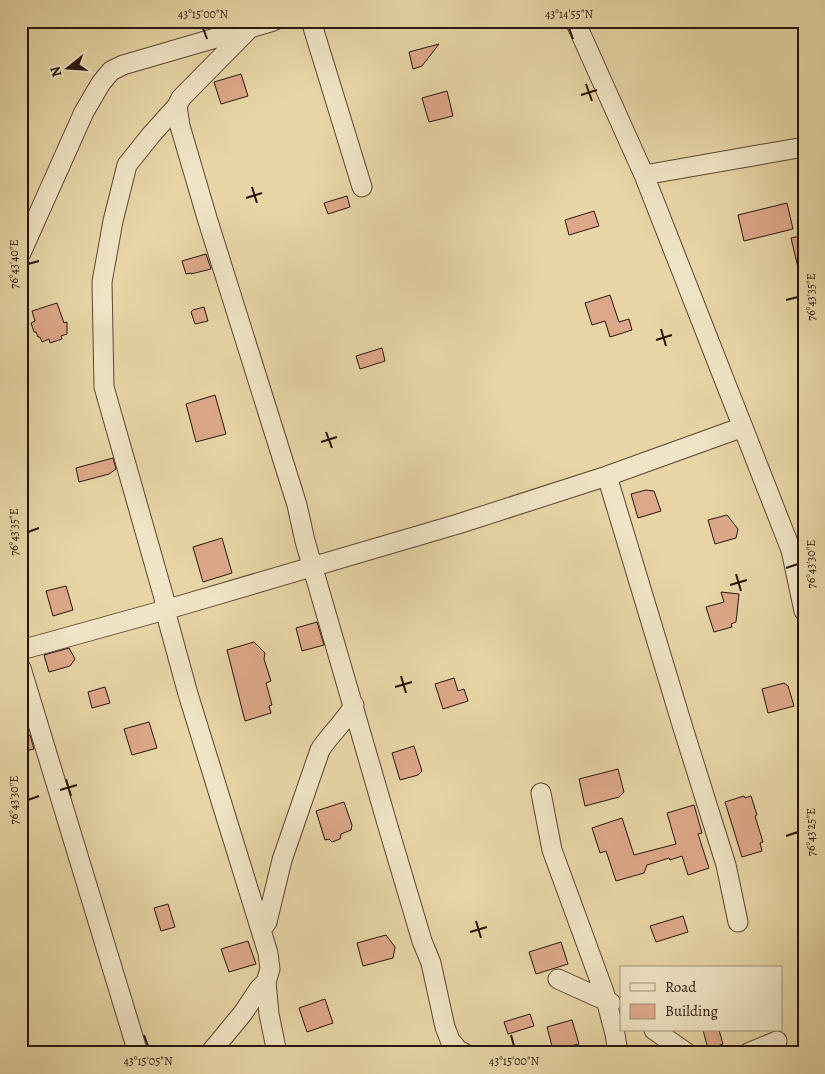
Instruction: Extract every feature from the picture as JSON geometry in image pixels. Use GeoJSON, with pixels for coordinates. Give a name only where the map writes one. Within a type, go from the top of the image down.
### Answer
{"type":"FeatureCollection","features":[{"type":"Feature","properties":{"kind":"street"},"geometry":{"type":"LineString","coordinates":[[21,253],[84,112],[100,83],[111,71],[123,65],[274,21]]}},
{"type":"Feature","properties":{"kind":"street"},"geometry":{"type":"LineString","coordinates":[[311,21],[362,186]]}},
{"type":"Feature","properties":{"kind":"street"},"geometry":{"type":"LineString","coordinates":[[575,21],[644,175],[791,550],[804,611]]}},
{"type":"Feature","properties":{"kind":"street"},"geometry":{"type":"LineString","coordinates":[[250,28],[181,98],[177,106],[127,165],[113,221],[102,282],[104,387],[209,764],[262,929],[270,969],[266,982],[269,1014],[277,1053]]}},
{"type":"Feature","properties":{"kind":"street"},"geometry":{"type":"LineString","coordinates":[[177,106],[180,126],[207,218],[297,505],[394,848],[431,963],[446,1027],[450,1040],[458,1050],[464,1053]]}},
{"type":"Feature","properties":{"kind":"street"},"geometry":{"type":"LineString","coordinates":[[644,175],[804,146]]}},
{"type":"Feature","properties":{"kind":"street"},"geometry":{"type":"LineString","coordinates":[[21,650],[458,524],[607,476],[743,427]]}},
{"type":"Feature","properties":{"kind":"street"},"geometry":{"type":"LineString","coordinates":[[607,476],[726,865],[738,922]]}},
{"type":"Feature","properties":{"kind":"street"},"geometry":{"type":"LineString","coordinates":[[21,668],[65,816],[78,850],[138,1053]]}},
{"type":"Feature","properties":{"kind":"street"},"geometry":{"type":"LineString","coordinates":[[262,929],[266,922],[282,860],[320,750],[330,734],[347,718],[354,705]]}},
{"type":"Feature","properties":{"kind":"street"},"geometry":{"type":"LineString","coordinates":[[541,793],[552,850],[614,1004],[618,1053]]}},
{"type":"Feature","properties":{"kind":"street"},"geometry":{"type":"LineString","coordinates":[[558,979],[614,1004]]}},
{"type":"Feature","properties":{"kind":"street"},"geometry":{"type":"LineString","coordinates":[[210,1053],[243,1013],[258,989],[266,982]]}},
{"type":"Feature","properties":{"kind":"street"},"geometry":{"type":"LineString","coordinates":[[657,1032],[687,1053]]}},
{"type":"Feature","properties":{"kind":"street"},"geometry":{"type":"LineString","coordinates":[[748,1053],[777,1041]]}},
{"type":"Feature","properties":{"kind":"building"},"geometry":{"type":"Polygon","coordinates":[[[439,44],[422,66],[413,69],[409,52],[439,44]]]}},
{"type":"Feature","properties":{"kind":"building"},"geometry":{"type":"Polygon","coordinates":[[[241,74],[248,96],[221,104],[214,82],[241,74]]]}},
{"type":"Feature","properties":{"kind":"building"},"geometry":{"type":"Polygon","coordinates":[[[447,91],[453,116],[429,122],[422,98],[447,91]]]}},
{"type":"Feature","properties":{"kind":"building"},"geometry":{"type":"Polygon","coordinates":[[[347,196],[350,207],[328,214],[324,203],[347,196]]]}},
{"type":"Feature","properties":{"kind":"building"},"geometry":{"type":"Polygon","coordinates":[[[787,203],[793,229],[744,241],[738,215],[787,203]]]}},
{"type":"Feature","properties":{"kind":"building"},"geometry":{"type":"Polygon","coordinates":[[[594,211],[599,226],[569,235],[565,220],[594,211]]]}},
{"type":"Feature","properties":{"kind":"building"},"geometry":{"type":"Polygon","coordinates":[[[804,235],[804,272],[799,272],[791,238],[804,235]]]}},
{"type":"Feature","properties":{"kind":"building"},"geometry":{"type":"Polygon","coordinates":[[[206,254],[211,269],[186,274],[182,261],[206,254]]]}},
{"type":"Feature","properties":{"kind":"building"},"geometry":{"type":"Polygon","coordinates":[[[610,295],[619,322],[629,319],[632,330],[610,337],[605,321],[592,325],[585,303],[610,295]]]}},
{"type":"Feature","properties":{"kind":"building"},"geometry":{"type":"Polygon","coordinates":[[[57,303],[64,323],[67,322],[67,334],[61,336],[62,339],[50,343],[49,339],[42,342],[36,332],[34,332],[31,323],[35,321],[32,311],[57,303]]]}},
{"type":"Feature","properties":{"kind":"building"},"geometry":{"type":"Polygon","coordinates":[[[204,307],[208,321],[195,324],[191,312],[204,307]]]}},
{"type":"Feature","properties":{"kind":"building"},"geometry":{"type":"Polygon","coordinates":[[[382,348],[385,361],[360,369],[356,356],[382,348]]]}},
{"type":"Feature","properties":{"kind":"building"},"geometry":{"type":"Polygon","coordinates":[[[215,395],[226,434],[196,442],[186,404],[215,395]]]}},
{"type":"Feature","properties":{"kind":"building"},"geometry":{"type":"Polygon","coordinates":[[[113,458],[116,469],[109,474],[79,482],[76,468],[113,458]]]}},
{"type":"Feature","properties":{"kind":"building"},"geometry":{"type":"Polygon","coordinates":[[[646,490],[654,491],[661,511],[638,518],[631,494],[646,490]]]}},
{"type":"Feature","properties":{"kind":"building"},"geometry":{"type":"Polygon","coordinates":[[[727,515],[738,529],[736,538],[715,544],[708,520],[727,515]]]}},
{"type":"Feature","properties":{"kind":"building"},"geometry":{"type":"Polygon","coordinates":[[[222,538],[232,573],[203,582],[193,547],[222,538]]]}},
{"type":"Feature","properties":{"kind":"building"},"geometry":{"type":"Polygon","coordinates":[[[66,586],[73,610],[53,616],[46,591],[66,586]]]}},
{"type":"Feature","properties":{"kind":"building"},"geometry":{"type":"Polygon","coordinates":[[[721,592],[739,594],[736,622],[731,624],[732,627],[714,632],[706,607],[724,602],[721,592]]]}},
{"type":"Feature","properties":{"kind":"building"},"geometry":{"type":"Polygon","coordinates":[[[317,622],[324,645],[302,651],[296,628],[317,622]]]}},
{"type":"Feature","properties":{"kind":"building"},"geometry":{"type":"Polygon","coordinates":[[[254,642],[265,653],[264,659],[271,681],[266,683],[272,705],[269,706],[271,713],[245,721],[227,650],[254,642]]]}},
{"type":"Feature","properties":{"kind":"building"},"geometry":{"type":"Polygon","coordinates":[[[69,648],[75,659],[70,666],[49,672],[44,655],[69,648]]]}},
{"type":"Feature","properties":{"kind":"building"},"geometry":{"type":"Polygon","coordinates":[[[454,678],[458,691],[464,689],[468,701],[443,709],[435,684],[454,678]]]}},
{"type":"Feature","properties":{"kind":"building"},"geometry":{"type":"Polygon","coordinates":[[[784,683],[788,686],[794,706],[768,713],[762,689],[784,683]]]}},
{"type":"Feature","properties":{"kind":"building"},"geometry":{"type":"Polygon","coordinates":[[[105,687],[110,703],[92,708],[88,692],[105,687]]]}},
{"type":"Feature","properties":{"kind":"building"},"geometry":{"type":"Polygon","coordinates":[[[149,722],[157,748],[132,755],[124,729],[149,722]]]}},
{"type":"Feature","properties":{"kind":"building"},"geometry":{"type":"Polygon","coordinates":[[[30,735],[34,749],[21,752],[21,737],[30,735]]]}},
{"type":"Feature","properties":{"kind":"building"},"geometry":{"type":"Polygon","coordinates":[[[414,746],[422,771],[418,775],[400,780],[392,753],[414,746]]]}},
{"type":"Feature","properties":{"kind":"building"},"geometry":{"type":"Polygon","coordinates":[[[618,769],[624,792],[619,797],[585,806],[579,779],[618,769]]]}},
{"type":"Feature","properties":{"kind":"building"},"geometry":{"type":"Polygon","coordinates":[[[744,796],[745,798],[751,796],[763,842],[760,843],[762,851],[742,857],[725,802],[744,796]]]}},
{"type":"Feature","properties":{"kind":"building"},"geometry":{"type":"Polygon","coordinates":[[[344,802],[352,825],[351,830],[341,834],[340,839],[332,842],[329,839],[325,840],[316,811],[344,802]]]}},
{"type":"Feature","properties":{"kind":"building"},"geometry":{"type":"Polygon","coordinates":[[[694,805],[702,833],[698,834],[709,868],[688,875],[682,856],[647,865],[644,873],[616,881],[606,851],[600,853],[592,828],[622,818],[634,855],[676,844],[667,813],[694,805]]]}},
{"type":"Feature","properties":{"kind":"building"},"geometry":{"type":"Polygon","coordinates":[[[168,904],[175,927],[161,931],[154,908],[168,904]]]}},
{"type":"Feature","properties":{"kind":"building"},"geometry":{"type":"Polygon","coordinates":[[[683,916],[688,932],[656,942],[650,926],[683,916]]]}},
{"type":"Feature","properties":{"kind":"building"},"geometry":{"type":"Polygon","coordinates":[[[386,935],[395,947],[393,958],[363,966],[357,943],[386,935]]]}},
{"type":"Feature","properties":{"kind":"building"},"geometry":{"type":"Polygon","coordinates":[[[248,941],[256,964],[229,972],[221,949],[248,941]]]}},
{"type":"Feature","properties":{"kind":"building"},"geometry":{"type":"Polygon","coordinates":[[[561,942],[568,964],[536,974],[529,952],[561,942]]]}},
{"type":"Feature","properties":{"kind":"building"},"geometry":{"type":"Polygon","coordinates":[[[325,999],[333,1023],[307,1032],[299,1008],[325,999]]]}},
{"type":"Feature","properties":{"kind":"building"},"geometry":{"type":"Polygon","coordinates":[[[530,1014],[534,1026],[508,1034],[504,1022],[530,1014]]]}},
{"type":"Feature","properties":{"kind":"building"},"geometry":{"type":"Polygon","coordinates":[[[572,1020],[579,1044],[553,1050],[547,1027],[572,1020]]]}},
{"type":"Feature","properties":{"kind":"building"},"geometry":{"type":"Polygon","coordinates":[[[704,1032],[720,1032],[723,1044],[708,1049],[704,1032]]]}}]}
